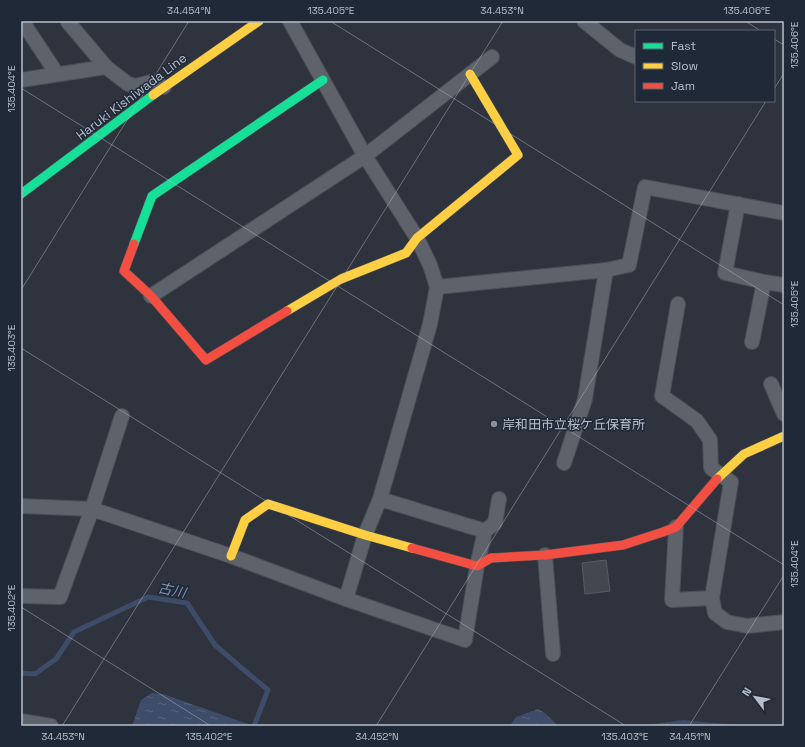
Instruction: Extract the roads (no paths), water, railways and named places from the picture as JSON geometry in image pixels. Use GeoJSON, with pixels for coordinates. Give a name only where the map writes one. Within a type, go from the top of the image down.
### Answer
{"type":"FeatureCollection","features":[{"type":"Feature","properties":{"kind":"street"},"geometry":{"type":"LineString","coordinates":[[22,21],[57,74]]}},
{"type":"Feature","properties":{"kind":"street"},"geometry":{"type":"LineString","coordinates":[[68,21],[106,67],[128,84],[136,86],[151,82],[164,87]]}},
{"type":"Feature","properties":{"kind":"street","name":"Haruki Kishiwada Line"},"geometry":{"type":"LineString","coordinates":[[21,194],[164,87],[259,21]]}},
{"type":"Feature","properties":{"kind":"street"},"geometry":{"type":"LineString","coordinates":[[290,21],[365,156],[417,238],[430,265],[437,287],[430,324],[380,499],[365,535],[346,599]]}},
{"type":"Feature","properties":{"kind":"street"},"geometry":{"type":"LineString","coordinates":[[584,21],[620,50],[635,57]]}},
{"type":"Feature","properties":{"kind":"street"},"geometry":{"type":"LineString","coordinates":[[151,296],[365,156],[492,56]]}},
{"type":"Feature","properties":{"kind":"street"},"geometry":{"type":"LineString","coordinates":[[21,80],[106,67]]}},
{"type":"Feature","properties":{"kind":"street"},"geometry":{"type":"LineString","coordinates":[[323,80],[152,196],[124,271],[151,296],[206,360],[341,279],[406,253],[417,238],[518,155],[470,74]]}},
{"type":"Feature","properties":{"kind":"street"},"geometry":{"type":"LineString","coordinates":[[437,287],[606,270],[629,266],[645,187],[784,213]]}},
{"type":"Feature","properties":{"kind":"street"},"geometry":{"type":"LineString","coordinates":[[738,204],[725,273],[784,285]]}},
{"type":"Feature","properties":{"kind":"street"},"geometry":{"type":"LineString","coordinates":[[564,463],[585,399],[606,270]]}},
{"type":"Feature","properties":{"kind":"street"},"geometry":{"type":"LineString","coordinates":[[752,342],[764,282]]}},
{"type":"Feature","properties":{"kind":"street"},"geometry":{"type":"LineString","coordinates":[[678,304],[662,396],[697,421],[710,440],[711,468],[731,482],[712,598],[715,613],[727,622],[747,626],[784,622]]}},
{"type":"Feature","properties":{"kind":"street"},"geometry":{"type":"LineString","coordinates":[[771,384],[784,414]]}},
{"type":"Feature","properties":{"kind":"street"},"geometry":{"type":"LineString","coordinates":[[21,596],[60,597],[92,509],[122,416]]}},
{"type":"Feature","properties":{"kind":"street"},"geometry":{"type":"LineString","coordinates":[[231,556],[245,520],[268,504],[365,535],[478,566],[491,558],[545,555],[623,545],[676,527],[720,475],[744,454],[784,436]]}},
{"type":"Feature","properties":{"kind":"street"},"geometry":{"type":"LineString","coordinates":[[380,499],[485,531]]}},
{"type":"Feature","properties":{"kind":"street"},"geometry":{"type":"LineString","coordinates":[[21,506],[92,509],[231,556],[346,599],[464,640],[485,531],[495,523],[499,499]]}},
{"type":"Feature","properties":{"kind":"street"},"geometry":{"type":"LineString","coordinates":[[676,527],[672,600],[712,598]]}},
{"type":"Feature","properties":{"kind":"street"},"geometry":{"type":"LineString","coordinates":[[545,555],[553,654]]}},
{"type":"Feature","properties":{"kind":"street"},"geometry":{"type":"LineString","coordinates":[[21,721],[51,726]]}},
{"type":"Feature","properties":{"kind":"water"},"geometry":{"type":"Polygon","coordinates":[[[152,693],[163,694],[254,726],[132,726],[141,700],[152,693]]]}},
{"type":"Feature","properties":{"kind":"water"},"geometry":{"type":"Polygon","coordinates":[[[538,709],[545,713],[558,726],[510,726],[516,717],[538,709]]]}},
{"type":"Feature","properties":{"kind":"water"},"geometry":{"type":"Polygon","coordinates":[[[683,720],[735,725],[737,726],[646,726],[683,720]]]}},
{"type":"Feature","properties":{"kind":"waterway","name":"古川"},"geometry":{"type":"LineString","coordinates":[[21,673],[35,674],[56,659],[74,632],[148,597],[187,603],[215,645],[268,690],[254,726]]}},
{"type":"Feature","properties":{"kind":"place","name":"岸和田市立桜ケ丘保育所"},"geometry":{"type":"Point","coordinates":[494,424]}}]}
